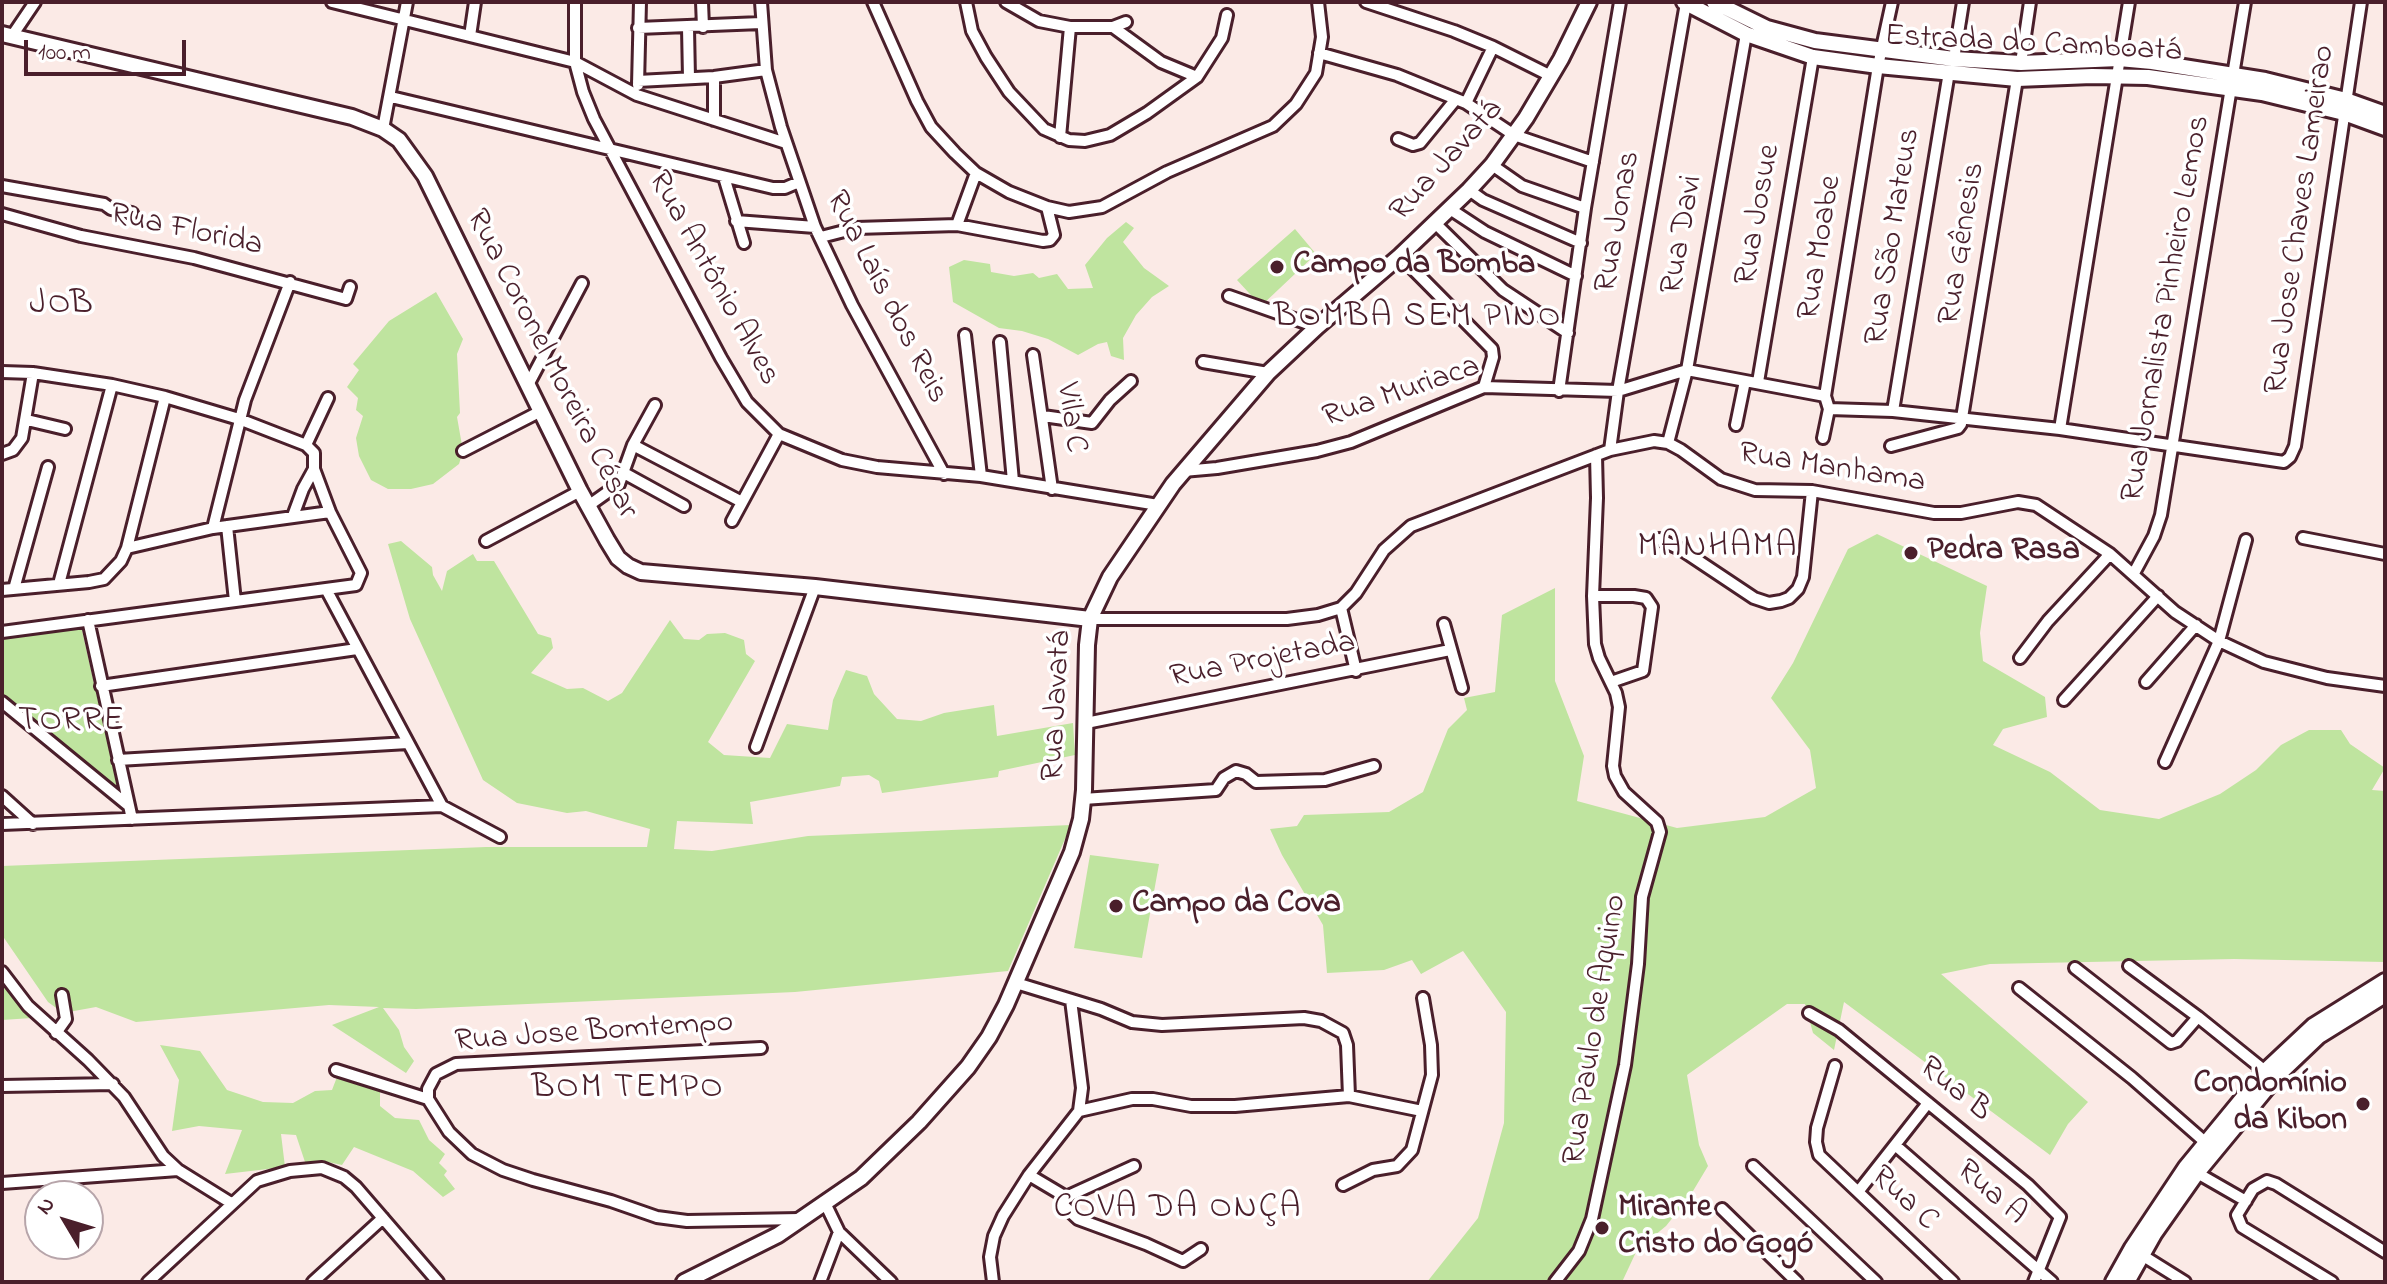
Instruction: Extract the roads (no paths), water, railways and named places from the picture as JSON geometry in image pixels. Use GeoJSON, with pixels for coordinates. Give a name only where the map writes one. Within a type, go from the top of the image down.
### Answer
{"type":"FeatureCollection","features":[{"type":"Feature","properties":{"kind":"street"},"geometry":{"type":"LineString","coordinates":[[7,35],[35,2]]}},
{"type":"Feature","properties":{"kind":"street"},"geometry":{"type":"LineString","coordinates":[[332,2],[575,62],[637,95],[786,143]]}},
{"type":"Feature","properties":{"kind":"street"},"geometry":{"type":"LineString","coordinates":[[383,129],[407,2]]}},
{"type":"Feature","properties":{"kind":"street"},"geometry":{"type":"LineString","coordinates":[[470,36],[475,2]]}},
{"type":"Feature","properties":{"kind":"street","name":"Rua Antônio Alves"},"geometry":{"type":"LineString","coordinates":[[575,2],[575,62],[583,92],[721,358],[747,402],[779,434],[842,460],[877,467],[981,476],[1158,505]]}},
{"type":"Feature","properties":{"kind":"street"},"geometry":{"type":"LineString","coordinates":[[637,95],[640,2]]}},
{"type":"Feature","properties":{"kind":"street"},"geometry":{"type":"LineString","coordinates":[[702,2],[703,27]]}},
{"type":"Feature","properties":{"kind":"street","name":"Rua Laís dos Reis"},"geometry":{"type":"LineString","coordinates":[[761,2],[766,70],[786,143],[815,227],[852,305],[944,474]]}},
{"type":"Feature","properties":{"kind":"street"},"geometry":{"type":"LineString","coordinates":[[873,2],[931,127],[976,173],[1009,192],[1069,212],[1102,207],[1167,172],[1273,126],[1296,104],[1316,73],[1322,37],[1318,2]]}},
{"type":"Feature","properties":{"kind":"street"},"geometry":{"type":"LineString","coordinates":[[966,2],[972,31],[1009,92],[1044,129],[1060,137],[1085,141],[1110,135],[1197,77],[1222,38],[1227,15]]}},
{"type":"Feature","properties":{"kind":"street"},"geometry":{"type":"LineString","coordinates":[[1006,2],[1039,21],[1070,27],[1113,27],[1126,22]]}},
{"type":"Feature","properties":{"kind":"street"},"geometry":{"type":"LineString","coordinates":[[1366,2],[1397,10],[1493,47],[1551,76]]}},
{"type":"Feature","properties":{"kind":"street","name":"Rua Javatá"},"geometry":{"type":"LineString","coordinates":[[684,1282],[702,1278],[778,1235],[861,1178],[919,1122],[968,1067],[989,1037],[1016,983],[1072,852],[1083,799],[1090,619],[1110,577],[1183,471],[1268,373],[1400,256],[1492,165],[1551,76],[1589,2]]}},
{"type":"Feature","properties":{"kind":"street"},"geometry":{"type":"LineString","coordinates":[[1559,391],[1585,208],[1620,2]]}},
{"type":"Feature","properties":{"kind":"street","name":"Estrada do Camboatá"},"geometry":{"type":"LineString","coordinates":[[1685,2],[1746,34],[1813,57],[1878,66],[2119,59],[2233,81],[2262,93],[2385,114]]}},
{"type":"Feature","properties":{"kind":"street","name":"Rua Jonas"},"geometry":{"type":"LineString","coordinates":[[1610,450],[1685,2]]}},
{"type":"Feature","properties":{"kind":"street","name":"Estrada do Camboatá"},"geometry":{"type":"LineString","coordinates":[[1714,2],[1749,21],[1793,36],[2017,79],[2118,76],[2233,81]]}},
{"type":"Feature","properties":{"kind":"street","name":"Rua Moabe"},"geometry":{"type":"LineString","coordinates":[[1823,438],[1829,409],[1825,396],[1878,66],[1892,2]]}},
{"type":"Feature","properties":{"kind":"street","name":"Rua São Mateus"},"geometry":{"type":"LineString","coordinates":[[1893,411],[1963,2]]}},
{"type":"Feature","properties":{"kind":"street"},"geometry":{"type":"LineString","coordinates":[[2021,63],[2030,2]]}},
{"type":"Feature","properties":{"kind":"street"},"geometry":{"type":"LineString","coordinates":[[2060,429],[2129,2]]}},
{"type":"Feature","properties":{"kind":"street","name":"Rua Jornalista Pinheiro Lemos"},"geometry":{"type":"LineString","coordinates":[[2134,573],[2154,536],[2161,515],[2245,2]]}},
{"type":"Feature","properties":{"kind":"street","name":"Rua Jose Chaves Lameirao"},"geometry":{"type":"LineString","coordinates":[[2170,446],[2284,462],[2295,446],[2361,2]]}},
{"type":"Feature","properties":{"kind":"street"},"geometry":{"type":"LineString","coordinates":[[638,28],[761,23]]}},
{"type":"Feature","properties":{"kind":"street"},"geometry":{"type":"LineString","coordinates":[[1060,137],[1070,27]]}},
{"type":"Feature","properties":{"kind":"street"},"geometry":{"type":"LineString","coordinates":[[1113,27],[1161,62],[1197,77]]}},
{"type":"Feature","properties":{"kind":"street"},"geometry":{"type":"LineString","coordinates":[[688,28],[689,78]]}},
{"type":"Feature","properties":{"kind":"street","name":"Rua Davi"},"geometry":{"type":"LineString","coordinates":[[1668,443],[1687,370],[1746,34]]}},
{"type":"Feature","properties":{"kind":"street","name":"Rua Coronel Moreira César"},"geometry":{"type":"LineString","coordinates":[[7,35],[337,113],[383,129],[399,140],[425,176],[588,506],[618,558],[641,572],[815,587],[1090,619]]}},
{"type":"Feature","properties":{"kind":"street"},"geometry":{"type":"LineString","coordinates":[[1398,139],[1413,145],[1420,143],[1461,101],[1493,47]]}},
{"type":"Feature","properties":{"kind":"street"},"geometry":{"type":"LineString","coordinates":[[1319,53],[1397,75],[1461,101],[1514,135],[1593,162]]}},
{"type":"Feature","properties":{"kind":"street","name":"Rua Josue"},"geometry":{"type":"LineString","coordinates":[[1758,382],[1813,57]]}},
{"type":"Feature","properties":{"kind":"street"},"geometry":{"type":"LineString","coordinates":[[638,81],[714,77],[766,70]]}},
{"type":"Feature","properties":{"kind":"street"},"geometry":{"type":"LineString","coordinates":[[714,77],[714,120]]}},
{"type":"Feature","properties":{"kind":"street","name":"Rua Gênesis"},"geometry":{"type":"LineString","coordinates":[[1962,418],[2017,79]]}},
{"type":"Feature","properties":{"kind":"street"},"geometry":{"type":"LineString","coordinates":[[391,97],[773,188],[785,188],[799,182]]}},
{"type":"Feature","properties":{"kind":"street","name":"Estrada do Camboatá"},"geometry":{"type":"LineString","coordinates":[[2345,106],[2385,128]]}},
{"type":"Feature","properties":{"kind":"street"},"geometry":{"type":"LineString","coordinates":[[1492,165],[1522,186],[1585,208]]}},
{"type":"Feature","properties":{"kind":"street"},"geometry":{"type":"LineString","coordinates":[[957,225],[976,173]]}},
{"type":"Feature","properties":{"kind":"street"},"geometry":{"type":"LineString","coordinates":[[724,177],[744,243]]}},
{"type":"Feature","properties":{"kind":"street"},"geometry":{"type":"LineString","coordinates":[[2,186],[104,204],[111,209],[132,213]]}},
{"type":"Feature","properties":{"kind":"street"},"geometry":{"type":"LineString","coordinates":[[1469,190],[1483,200],[1581,243]]}},
{"type":"Feature","properties":{"kind":"street"},"geometry":{"type":"LineString","coordinates":[[821,237],[856,228],[957,225],[1043,241],[1050,240],[1054,235],[1047,207]]}},
{"type":"Feature","properties":{"kind":"street"},"geometry":{"type":"LineString","coordinates":[[1450,209],[1485,232],[1576,276]]}},
{"type":"Feature","properties":{"kind":"street","name":"Rua Florida"},"geometry":{"type":"LineString","coordinates":[[2,214],[69,233],[194,258],[346,299],[350,287]]}},
{"type":"Feature","properties":{"kind":"street"},"geometry":{"type":"LineString","coordinates":[[736,221],[815,227]]}},
{"type":"Feature","properties":{"kind":"street"},"geometry":{"type":"LineString","coordinates":[[1435,223],[1503,290],[1568,333]]}},
{"type":"Feature","properties":{"kind":"street"},"geometry":{"type":"LineString","coordinates":[[1400,256],[1492,349],[1493,357],[1484,387]]}},
{"type":"Feature","properties":{"kind":"street"},"geometry":{"type":"LineString","coordinates":[[213,528],[239,419],[290,282]]}},
{"type":"Feature","properties":{"kind":"street"},"geometry":{"type":"LineString","coordinates":[[528,385],[582,283]]}},
{"type":"Feature","properties":{"kind":"street"},"geometry":{"type":"LineString","coordinates":[[1229,296],[1317,327]]}},
{"type":"Feature","properties":{"kind":"street"},"geometry":{"type":"LineString","coordinates":[[965,335],[981,476]]}},
{"type":"Feature","properties":{"kind":"street"},"geometry":{"type":"LineString","coordinates":[[1000,342],[1013,481]]}},
{"type":"Feature","properties":{"kind":"street","name":"Vila C"},"geometry":{"type":"LineString","coordinates":[[1033,355],[1052,489]]}},
{"type":"Feature","properties":{"kind":"street"},"geometry":{"type":"LineString","coordinates":[[1203,362],[1268,373]]}},
{"type":"Feature","properties":{"kind":"street","name":"Rua Muriaca"},"geometry":{"type":"LineString","coordinates":[[1183,471],[1288,456],[1351,442],[1484,387],[1618,391],[1687,370],[1825,396]]}},
{"type":"Feature","properties":{"kind":"street"},"geometry":{"type":"LineString","coordinates":[[2,372],[33,373],[112,385],[165,397],[239,419],[306,445],[314,453],[314,464],[330,512],[361,577],[356,585],[2,632]]}},
{"type":"Feature","properties":{"kind":"street"},"geometry":{"type":"LineString","coordinates":[[2,454],[10,453],[18,445],[27,420],[33,373]]}},
{"type":"Feature","properties":{"kind":"street"},"geometry":{"type":"LineString","coordinates":[[1043,416],[1092,423],[1110,400],[1131,381]]}},
{"type":"Feature","properties":{"kind":"street"},"geometry":{"type":"LineString","coordinates":[[1736,425],[1745,381]]}},
{"type":"Feature","properties":{"kind":"street"},"geometry":{"type":"LineString","coordinates":[[59,584],[112,385]]}},
{"type":"Feature","properties":{"kind":"street"},"geometry":{"type":"LineString","coordinates":[[48,467],[8,590],[104,579],[121,561],[127,548],[165,397]]}},
{"type":"Feature","properties":{"kind":"street"},"geometry":{"type":"LineString","coordinates":[[306,445],[328,398]]}},
{"type":"Feature","properties":{"kind":"street"},"geometry":{"type":"LineString","coordinates":[[588,506],[614,490],[624,473],[633,445],[655,405]]}},
{"type":"Feature","properties":{"kind":"street"},"geometry":{"type":"LineString","coordinates":[[1829,409],[1962,418],[2170,446]]}},
{"type":"Feature","properties":{"kind":"street"},"geometry":{"type":"LineString","coordinates":[[463,451],[541,411]]}},
{"type":"Feature","properties":{"kind":"street"},"geometry":{"type":"LineString","coordinates":[[1891,446],[1958,428],[1962,418]]}},
{"type":"Feature","properties":{"kind":"street"},"geometry":{"type":"LineString","coordinates":[[27,420],[65,429]]}},
{"type":"Feature","properties":{"kind":"street"},"geometry":{"type":"LineString","coordinates":[[732,521],[740,501],[779,434]]}},
{"type":"Feature","properties":{"kind":"street"},"geometry":{"type":"LineString","coordinates":[[1090,619],[1287,619],[1341,608],[1356,593],[1384,550],[1411,526],[1610,450],[1643,442],[1668,443]]}},
{"type":"Feature","properties":{"kind":"street","name":"Rua Manhama"},"geometry":{"type":"LineString","coordinates":[[1668,443],[1721,479],[1765,491],[1812,491],[1934,513],[1961,513],[2025,503],[2049,513],[2110,554],[2158,596],[2219,641],[2264,662],[2327,678],[2385,686]]}},
{"type":"Feature","properties":{"kind":"street"},"geometry":{"type":"LineString","coordinates":[[633,445],[740,501]]}},
{"type":"Feature","properties":{"kind":"street"},"geometry":{"type":"LineString","coordinates":[[1593,596],[1646,598],[1652,607],[1643,671],[1611,682],[1595,644],[1593,596],[1596,455]]}},
{"type":"Feature","properties":{"kind":"street"},"geometry":{"type":"LineString","coordinates":[[293,516],[314,464]]}},
{"type":"Feature","properties":{"kind":"street"},"geometry":{"type":"LineString","coordinates":[[624,473],[684,506]]}},
{"type":"Feature","properties":{"kind":"street"},"geometry":{"type":"LineString","coordinates":[[486,541],[580,491]]}},
{"type":"Feature","properties":{"kind":"street"},"geometry":{"type":"LineString","coordinates":[[1659,539],[1682,550],[1754,598],[1769,603],[1781,601],[1798,589],[1803,577],[1812,491]]}},
{"type":"Feature","properties":{"kind":"street"},"geometry":{"type":"LineString","coordinates":[[127,548],[213,528],[330,512]]}},
{"type":"Feature","properties":{"kind":"street"},"geometry":{"type":"LineString","coordinates":[[227,526],[235,601]]}},
{"type":"Feature","properties":{"kind":"street"},"geometry":{"type":"LineString","coordinates":[[2303,538],[2385,554]]}},
{"type":"Feature","properties":{"kind":"street"},"geometry":{"type":"LineString","coordinates":[[2165,762],[2219,641],[2246,540]]}},
{"type":"Feature","properties":{"kind":"street"},"geometry":{"type":"LineString","coordinates":[[2020,658],[2048,621],[2110,554]]}},
{"type":"Feature","properties":{"kind":"street"},"geometry":{"type":"LineString","coordinates":[[756,747],[815,587]]}},
{"type":"Feature","properties":{"kind":"street"},"geometry":{"type":"LineString","coordinates":[[326,589],[442,806]]}},
{"type":"Feature","properties":{"kind":"street"},"geometry":{"type":"LineString","coordinates":[[2064,700],[2158,596]]}},
{"type":"Feature","properties":{"kind":"street"},"geometry":{"type":"LineString","coordinates":[[1341,608],[1356,671]]}},
{"type":"Feature","properties":{"kind":"street"},"geometry":{"type":"LineString","coordinates":[[88,620],[132,819]]}},
{"type":"Feature","properties":{"kind":"street"},"geometry":{"type":"LineString","coordinates":[[1444,624],[1462,688]]}},
{"type":"Feature","properties":{"kind":"street"},"geometry":{"type":"LineString","coordinates":[[2146,682],[2196,625]]}},
{"type":"Feature","properties":{"kind":"street"},"geometry":{"type":"LineString","coordinates":[[101,686],[357,649]]}},
{"type":"Feature","properties":{"kind":"street","name":"Rua Projetada"},"geometry":{"type":"LineString","coordinates":[[1086,723],[1450,650]]}},
{"type":"Feature","properties":{"kind":"street","name":"Rua Paulo de Aquino"},"geometry":{"type":"LineString","coordinates":[[1555,1282],[1579,1251],[1592,1219],[1625,1065],[1638,964],[1642,897],[1659,845],[1657,822],[1624,792],[1615,776],[1613,766],[1619,707],[1611,682]]}},
{"type":"Feature","properties":{"kind":"street"},"geometry":{"type":"LineString","coordinates":[[2,702],[129,806]]}},
{"type":"Feature","properties":{"kind":"street"},"geometry":{"type":"LineString","coordinates":[[118,760],[408,743]]}},
{"type":"Feature","properties":{"kind":"street"},"geometry":{"type":"LineString","coordinates":[[1083,799],[1216,790],[1224,778],[1236,771],[1256,782],[1325,780],[1374,766]]}},
{"type":"Feature","properties":{"kind":"street"},"geometry":{"type":"LineString","coordinates":[[2,796],[33,824]]}},
{"type":"Feature","properties":{"kind":"street"},"geometry":{"type":"LineString","coordinates":[[2,824],[442,806],[500,837]]}},
{"type":"Feature","properties":{"kind":"street"},"geometry":{"type":"LineString","coordinates":[[2129,966],[2265,1071]]}},
{"type":"Feature","properties":{"kind":"street"},"geometry":{"type":"LineString","coordinates":[[2075,968],[2171,1043],[2177,1041],[2198,1017]]}},
{"type":"Feature","properties":{"kind":"street"},"geometry":{"type":"LineString","coordinates":[[2,972],[28,1006],[113,1084],[134,1110],[163,1156],[178,1170],[231,1203]]}},
{"type":"Feature","properties":{"kind":"street"},"geometry":{"type":"LineString","coordinates":[[2192,1170],[2205,1142],[2265,1071],[2313,1026],[2385,981]]}},
{"type":"Feature","properties":{"kind":"street"},"geometry":{"type":"LineString","coordinates":[[1016,983],[1132,1022],[1162,1025],[1304,1018],[1321,1021],[1343,1033],[1347,1045],[1349,1096]]}},
{"type":"Feature","properties":{"kind":"street"},"geometry":{"type":"LineString","coordinates":[[2019,988],[2132,1078],[2205,1142]]}},
{"type":"Feature","properties":{"kind":"street"},"geometry":{"type":"LineString","coordinates":[[56,1033],[66,1019],[62,995]]}},
{"type":"Feature","properties":{"kind":"street"},"geometry":{"type":"LineString","coordinates":[[2113,1282],[2192,1170],[2297,1055],[2319,1036],[2385,995]]}},
{"type":"Feature","properties":{"kind":"street"},"geometry":{"type":"LineString","coordinates":[[1343,1185],[1373,1170],[1397,1166],[1406,1159],[1416,1138],[1432,1075],[1431,1045],[1423,998]]}},
{"type":"Feature","properties":{"kind":"street"},"geometry":{"type":"LineString","coordinates":[[993,1282],[990,1257],[994,1236],[1003,1216],[1029,1175],[1079,1111],[1082,1088],[1071,1000]]}},
{"type":"Feature","properties":{"kind":"street","name":"Rua B"},"geometry":{"type":"LineString","coordinates":[[1809,1013],[1839,1030],[2028,1185],[2060,1217],[2039,1270]]}},
{"type":"Feature","properties":{"kind":"street","name":"Rua Jose Bomtempo"},"geometry":{"type":"LineString","coordinates":[[761,1048],[456,1064],[436,1074],[428,1089],[428,1099],[449,1132],[472,1154],[503,1170],[533,1180],[657,1217],[687,1221],[800,1219]]}},
{"type":"Feature","properties":{"kind":"street","name":"Rua C"},"geometry":{"type":"LineString","coordinates":[[1835,1066],[1817,1128],[1819,1155],[1953,1282]]}},
{"type":"Feature","properties":{"kind":"street"},"geometry":{"type":"LineString","coordinates":[[336,1070],[428,1099]]}},
{"type":"Feature","properties":{"kind":"street"},"geometry":{"type":"LineString","coordinates":[[2,1086],[113,1084]]}},
{"type":"Feature","properties":{"kind":"street"},"geometry":{"type":"LineString","coordinates":[[1079,1111],[1132,1099],[1153,1099],[1191,1106],[1235,1106],[1349,1096],[1422,1111]]}},
{"type":"Feature","properties":{"kind":"street"},"geometry":{"type":"LineString","coordinates":[[1858,1192],[1928,1103]]}},
{"type":"Feature","properties":{"kind":"street","name":"Rua A"},"geometry":{"type":"LineString","coordinates":[[1895,1145],[2052,1282]]}},
{"type":"Feature","properties":{"kind":"street"},"geometry":{"type":"LineString","coordinates":[[1134,1166],[1066,1197],[1063,1205],[1078,1219],[1183,1261],[1201,1249]]}},
{"type":"Feature","properties":{"kind":"street"},"geometry":{"type":"LineString","coordinates":[[1753,1166],[1876,1282]]}},
{"type":"Feature","properties":{"kind":"street"},"geometry":{"type":"LineString","coordinates":[[148,1282],[257,1181],[290,1171],[322,1168],[344,1177],[369,1200],[438,1282]]}},
{"type":"Feature","properties":{"kind":"street"},"geometry":{"type":"LineString","coordinates":[[2,1183],[178,1170]]}},
{"type":"Feature","properties":{"kind":"street"},"geometry":{"type":"LineString","coordinates":[[2192,1170],[2246,1201]]}},
{"type":"Feature","properties":{"kind":"street"},"geometry":{"type":"LineString","coordinates":[[1029,1175],[1066,1197]]}},
{"type":"Feature","properties":{"kind":"street"},"geometry":{"type":"LineString","coordinates":[[2332,1282],[2242,1227],[2237,1215],[2253,1189],[2267,1181],[2276,1184],[2385,1252]]}},
{"type":"Feature","properties":{"kind":"street"},"geometry":{"type":"LineString","coordinates":[[825,1203],[839,1232],[891,1282]]}},
{"type":"Feature","properties":{"kind":"street"},"geometry":{"type":"LineString","coordinates":[[1722,1209],[1797,1282]]}},
{"type":"Feature","properties":{"kind":"street"},"geometry":{"type":"LineString","coordinates":[[313,1282],[383,1218]]}},
{"type":"Feature","properties":{"kind":"street"},"geometry":{"type":"LineString","coordinates":[[820,1282],[839,1232]]}},
{"type":"Feature","properties":{"kind":"street"},"geometry":{"type":"LineString","coordinates":[[2127,1282],[2137,1252]]}},
{"type":"Feature","properties":{"kind":"street"},"geometry":{"type":"LineString","coordinates":[[2137,1252],[2185,1282]]}},
{"type":"Feature","properties":{"kind":"street"},"geometry":{"type":"LineString","coordinates":[[2034,1282],[2039,1270]]}},
{"type":"Feature","properties":{"kind":"place","name":"Campo da Bomba"},"geometry":{"type":"Point","coordinates":[1277,267]}},
{"type":"Feature","properties":{"kind":"place","name":"Pedra Rasa"},"geometry":{"type":"Point","coordinates":[1911,553]}},
{"type":"Feature","properties":{"kind":"place","name":"Campo da Cova"},"geometry":{"type":"Point","coordinates":[1116,906]}},
{"type":"Feature","properties":{"kind":"place","name":"Condomínio da Kibon"},"geometry":{"type":"Point","coordinates":[2363,1104]}},
{"type":"Feature","properties":{"kind":"place","name":"Mirante Cristo do Gogó"},"geometry":{"type":"Point","coordinates":[1602,1228]}},
{"type":"Feature","properties":{"kind":"district","name":"JOB"},"geometry":{"type":"Point","coordinates":[62,306]}},
{"type":"Feature","properties":{"kind":"district","name":"BOMBA SEM PINO"},"geometry":{"type":"Point","coordinates":[1418,319]}},
{"type":"Feature","properties":{"kind":"district","name":"MANHAMA"},"geometry":{"type":"Point","coordinates":[1718,549]}},
{"type":"Feature","properties":{"kind":"district","name":"TORRE"},"geometry":{"type":"Point","coordinates":[72,723]}},
{"type":"Feature","properties":{"kind":"district","name":"BOM TEMPO"},"geometry":{"type":"Point","coordinates":[628,1090]}},
{"type":"Feature","properties":{"kind":"district","name":"COVA DA ONÇA"},"geometry":{"type":"Point","coordinates":[1178,1210]}}]}
